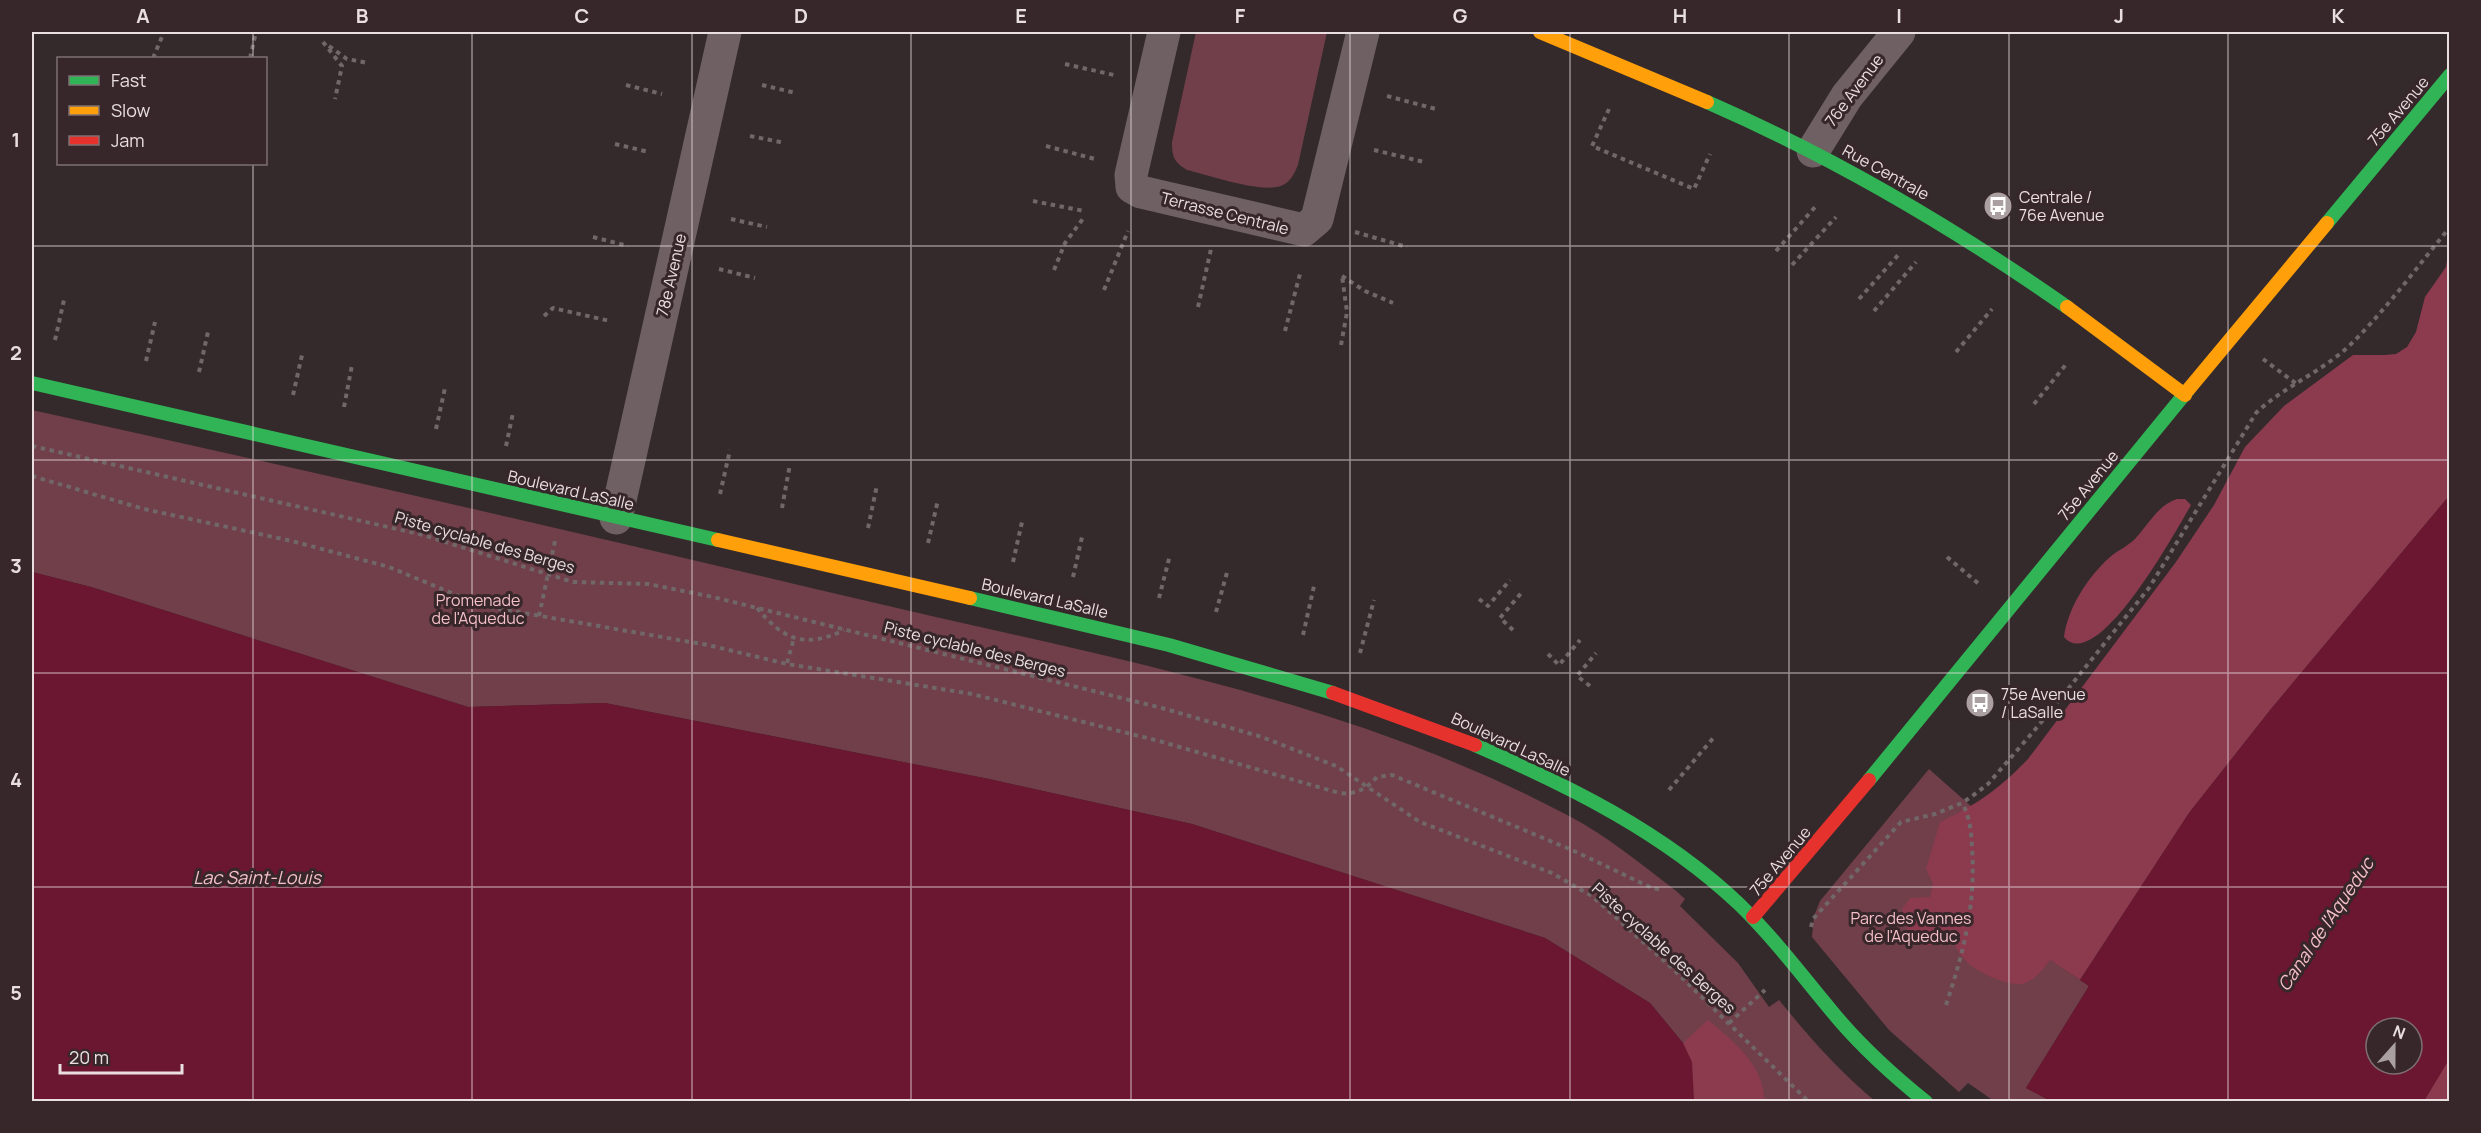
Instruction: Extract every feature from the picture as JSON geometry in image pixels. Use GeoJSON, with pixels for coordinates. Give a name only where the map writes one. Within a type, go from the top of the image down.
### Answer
{"type":"FeatureCollection","features":[{"type":"Feature","properties":{"kind":"main road","name":"Rue Centrale"},"geometry":{"type":"LineString","coordinates":[[1540,32],[1636,70],[1813,151],[1904,201],[1996,257],[2105,332],[2185,395]]}},
{"type":"Feature","properties":{"kind":"main road","name":"75e Avenue"},"geometry":{"type":"LineString","coordinates":[[1753,917],[1798,866],[2450,75]]}},
{"type":"Feature","properties":{"kind":"main road","name":"Boulevard LaSalle"},"geometry":{"type":"LineString","coordinates":[[32,383],[1110,630],[1258,668],[1378,706],[1432,726],[1525,766],[1624,819],[1690,863],[1753,917],[1856,1037],[1898,1079],[1926,1101]]}},
{"type":"Feature","properties":{"kind":"street","name":"78e Avenue"},"geometry":{"type":"LineString","coordinates":[[616,518],[725,32]]}},
{"type":"Feature","properties":{"kind":"street","name":"Terrasse Centrale"},"geometry":{"type":"LineString","coordinates":[[1164,32],[1131,175],[1132,187],[1141,192],[1304,230],[1317,219],[1363,32]]}},
{"type":"Feature","properties":{"kind":"street","name":"76e Avenue"},"geometry":{"type":"LineString","coordinates":[[1813,151],[1847,96],[1899,32]]}},
{"type":"Feature","properties":{"kind":"path"},"geometry":{"type":"LineString","coordinates":[[153,57],[164,32]]}},
{"type":"Feature","properties":{"kind":"path"},"geometry":{"type":"LineString","coordinates":[[250,57],[256,32]]}},
{"type":"Feature","properties":{"kind":"path"},"geometry":{"type":"LineString","coordinates":[[335,99],[342,66],[323,42],[347,59],[368,63]]}},
{"type":"Feature","properties":{"kind":"path"},"geometry":{"type":"LineString","coordinates":[[1065,64],[1114,75]]}},
{"type":"Feature","properties":{"kind":"path"},"geometry":{"type":"LineString","coordinates":[[626,85],[662,94]]}},
{"type":"Feature","properties":{"kind":"path"},"geometry":{"type":"LineString","coordinates":[[762,85],[796,93]]}},
{"type":"Feature","properties":{"kind":"path"},"geometry":{"type":"LineString","coordinates":[[1387,96],[1436,110]]}},
{"type":"Feature","properties":{"kind":"path"},"geometry":{"type":"LineString","coordinates":[[1610,109],[1592,146],[1694,189],[1710,154]]}},
{"type":"Feature","properties":{"kind":"path"},"geometry":{"type":"LineString","coordinates":[[750,136],[785,144]]}},
{"type":"Feature","properties":{"kind":"path"},"geometry":{"type":"LineString","coordinates":[[615,144],[649,152]]}},
{"type":"Feature","properties":{"kind":"path"},"geometry":{"type":"LineString","coordinates":[[1046,146],[1095,159]]}},
{"type":"Feature","properties":{"kind":"path"},"geometry":{"type":"LineString","coordinates":[[1374,150],[1424,162]]}},
{"type":"Feature","properties":{"kind":"path"},"geometry":{"type":"LineString","coordinates":[[1033,201],[1084,213],[1065,243],[1054,270]]}},
{"type":"Feature","properties":{"kind":"path"},"geometry":{"type":"LineString","coordinates":[[1776,251],[1816,206]]}},
{"type":"Feature","properties":{"kind":"path"},"geometry":{"type":"LineString","coordinates":[[1792,265],[1836,217]]}},
{"type":"Feature","properties":{"kind":"path"},"geometry":{"type":"LineString","coordinates":[[731,219],[767,227]]}},
{"type":"Feature","properties":{"kind":"path"},"geometry":{"type":"LineString","coordinates":[[1813,919],[1901,822],[1935,814],[1962,803],[1988,784],[2135,606],[2177,543],[2256,413],[2268,402],[2298,385],[2349,345],[2450,227]]}},
{"type":"Feature","properties":{"kind":"path"},"geometry":{"type":"LineString","coordinates":[[1104,290],[1128,231]]}},
{"type":"Feature","properties":{"kind":"path"},"geometry":{"type":"LineString","coordinates":[[1355,232],[1407,247]]}},
{"type":"Feature","properties":{"kind":"path"},"geometry":{"type":"LineString","coordinates":[[593,237],[628,246]]}},
{"type":"Feature","properties":{"kind":"path"},"geometry":{"type":"LineString","coordinates":[[1198,307],[1211,249]]}},
{"type":"Feature","properties":{"kind":"path"},"geometry":{"type":"LineString","coordinates":[[1859,299],[1900,253]]}},
{"type":"Feature","properties":{"kind":"path"},"geometry":{"type":"LineString","coordinates":[[1874,311],[1916,262]]}},
{"type":"Feature","properties":{"kind":"path"},"geometry":{"type":"LineString","coordinates":[[719,269],[756,278]]}},
{"type":"Feature","properties":{"kind":"path"},"geometry":{"type":"LineString","coordinates":[[1285,331],[1301,270]]}},
{"type":"Feature","properties":{"kind":"path"},"geometry":{"type":"LineString","coordinates":[[1341,345],[1347,312],[1342,276],[1365,291],[1393,303]]}},
{"type":"Feature","properties":{"kind":"path"},"geometry":{"type":"LineString","coordinates":[[55,340],[64,300]]}},
{"type":"Feature","properties":{"kind":"path"},"geometry":{"type":"LineString","coordinates":[[544,316],[553,308],[610,321]]}},
{"type":"Feature","properties":{"kind":"path"},"geometry":{"type":"LineString","coordinates":[[1956,352],[1992,309]]}},
{"type":"Feature","properties":{"kind":"path"},"geometry":{"type":"LineString","coordinates":[[146,361],[154,322]]}},
{"type":"Feature","properties":{"kind":"path"},"geometry":{"type":"LineString","coordinates":[[199,372],[208,332]]}},
{"type":"Feature","properties":{"kind":"path"},"geometry":{"type":"LineString","coordinates":[[294,395],[302,355]]}},
{"type":"Feature","properties":{"kind":"path"},"geometry":{"type":"LineString","coordinates":[[2262,358],[2298,385]]}},
{"type":"Feature","properties":{"kind":"path"},"geometry":{"type":"LineString","coordinates":[[2034,404],[2068,362]]}},
{"type":"Feature","properties":{"kind":"path"},"geometry":{"type":"LineString","coordinates":[[344,407],[352,365]]}},
{"type":"Feature","properties":{"kind":"path"},"geometry":{"type":"LineString","coordinates":[[436,429],[445,388]]}},
{"type":"Feature","properties":{"kind":"path"},"geometry":{"type":"LineString","coordinates":[[506,446],[513,413]]}},
{"type":"Feature","properties":{"kind":"path","name":"Piste cyclable des Berges"},"geometry":{"type":"LineString","coordinates":[[32,446],[423,535],[548,574],[588,584],[628,583],[669,587],[757,608],[1213,722],[1313,755],[1336,766],[1420,822],[1572,883],[1592,896],[1809,1101]]}},
{"type":"Feature","properties":{"kind":"path"},"geometry":{"type":"LineString","coordinates":[[720,494],[730,450]]}},
{"type":"Feature","properties":{"kind":"path"},"geometry":{"type":"LineString","coordinates":[[782,508],[790,464]]}},
{"type":"Feature","properties":{"kind":"path"},"geometry":{"type":"LineString","coordinates":[[32,476],[144,509],[292,541],[388,567],[483,606],[708,645],[787,663],[972,694],[1031,707],[1204,753],[1339,793],[1352,795],[1368,787],[1377,777],[1392,775],[1572,850],[1652,888],[1666,891]]}},
{"type":"Feature","properties":{"kind":"path"},"geometry":{"type":"LineString","coordinates":[[868,528],[877,485]]}},
{"type":"Feature","properties":{"kind":"path"},"geometry":{"type":"LineString","coordinates":[[928,543],[938,500]]}},
{"type":"Feature","properties":{"kind":"path"},"geometry":{"type":"LineString","coordinates":[[1013,562],[1022,522]]}},
{"type":"Feature","properties":{"kind":"path"},"geometry":{"type":"LineString","coordinates":[[1073,577],[1082,537]]}},
{"type":"Feature","properties":{"kind":"path"},"geometry":{"type":"LineString","coordinates":[[539,616],[555,540]]}},
{"type":"Feature","properties":{"kind":"path"},"geometry":{"type":"LineString","coordinates":[[1159,598],[1170,555]]}},
{"type":"Feature","properties":{"kind":"path"},"geometry":{"type":"LineString","coordinates":[[1947,557],[1978,584]]}},
{"type":"Feature","properties":{"kind":"path"},"geometry":{"type":"LineString","coordinates":[[1216,612],[1227,569]]}},
{"type":"Feature","properties":{"kind":"path"},"geometry":{"type":"LineString","coordinates":[[1479,598],[1488,606],[1510,579]]}},
{"type":"Feature","properties":{"kind":"path"},"geometry":{"type":"LineString","coordinates":[[1303,635],[1314,586]]}},
{"type":"Feature","properties":{"kind":"path"},"geometry":{"type":"LineString","coordinates":[[1513,630],[1500,618],[1523,591]]}},
{"type":"Feature","properties":{"kind":"path"},"geometry":{"type":"LineString","coordinates":[[1360,653],[1374,600]]}},
{"type":"Feature","properties":{"kind":"path"},"geometry":{"type":"LineString","coordinates":[[757,608],[774,628],[794,638],[815,640],[845,630]]}},
{"type":"Feature","properties":{"kind":"path"},"geometry":{"type":"LineString","coordinates":[[787,663],[794,638]]}},
{"type":"Feature","properties":{"kind":"path"},"geometry":{"type":"LineString","coordinates":[[1548,654],[1559,665],[1580,640]]}},
{"type":"Feature","properties":{"kind":"path"},"geometry":{"type":"LineString","coordinates":[[1590,686],[1577,676],[1596,654]]}},
{"type":"Feature","properties":{"kind":"path"},"geometry":{"type":"LineString","coordinates":[[1669,790],[1715,736]]}},
{"type":"Feature","properties":{"kind":"path"},"geometry":{"type":"LineString","coordinates":[[1946,1005],[1972,912],[1974,872],[1970,829],[1962,803]]}},
{"type":"Feature","properties":{"kind":"path"},"geometry":{"type":"LineString","coordinates":[[1728,1023],[1766,990]]}},
{"type":"Feature","properties":{"kind":"green space"},"geometry":{"type":"Polygon","coordinates":[[[1196,32],[1327,32],[1298,165],[1285,184],[1265,188],[1237,183],[1187,170],[1175,159],[1172,142],[1196,32]]]}},
{"type":"Feature","properties":{"kind":"green space"},"geometry":{"type":"Polygon","coordinates":[[[2449,248],[2449,496],[2271,709],[2189,813],[2080,980],[2050,960],[2038,974],[2027,982],[2016,984],[2000,981],[1977,970],[1966,961],[1945,930],[1937,943],[1928,946],[1917,944],[1908,932],[1902,909],[1910,898],[1930,897],[1933,884],[1926,869],[1940,822],[1987,795],[2028,759],[2176,562],[2214,505],[2245,447],[2284,406],[2353,355],[2396,354],[2407,347],[2416,332],[2425,297],[2446,267],[2449,248]]]}},
{"type":"Feature","properties":{"kind":"green space","name":"Promenade de l'Aqueduc"},"geometry":{"type":"Polygon","coordinates":[[[32,410],[241,456],[1136,663],[1314,712],[1401,741],[1486,776],[1569,816],[1637,860],[1685,899],[1680,906],[1738,963],[1769,1007],[1779,1000],[1825,1053],[1875,1101],[1694,1101],[1683,1043],[1650,1003],[1545,938],[1192,824],[989,779],[605,703],[468,707],[91,587],[32,572],[32,410]]]}},
{"type":"Feature","properties":{"kind":"green space"},"geometry":{"type":"Polygon","coordinates":[[[2177,499],[2185,499],[2191,505],[2135,595],[2115,619],[2096,636],[2078,644],[2064,637],[2074,605],[2093,575],[2112,556],[2135,539],[2164,506],[2177,499]]]}},
{"type":"Feature","properties":{"kind":"green space","name":"Parc des Vannes de l'Aqueduc"},"geometry":{"type":"Polygon","coordinates":[[[1929,769],[1972,807],[2040,953],[2089,986],[2026,1088],[2052,1101],[1994,1101],[1968,1083],[1959,1092],[1889,1030],[1812,937],[1814,916],[1820,901],[1929,769]]]}},
{"type":"Feature","properties":{"kind":"green space"},"geometry":{"type":"Polygon","coordinates":[[[1708,1020],[1746,1055],[1759,1077],[1764,1101],[1694,1101],[1692,1062],[1683,1043],[1708,1020]]]}},
{"type":"Feature","properties":{"kind":"green space"},"geometry":{"type":"Polygon","coordinates":[[[2449,1058],[2449,1101],[2424,1101],[2449,1058]]]}},
{"type":"Feature","properties":{"kind":"water","name":"Canal de l'Aqueduc"},"geometry":{"type":"Polygon","coordinates":[[[2449,496],[2450,1058],[2424,1101],[2052,1102],[2026,1088],[2089,986],[2080,980],[2189,813],[2271,709],[2449,496]]]}},
{"type":"Feature","properties":{"kind":"water","name":"Lac Saint-Louis"},"geometry":{"type":"Polygon","coordinates":[[[32,572],[91,587],[468,707],[605,703],[989,779],[1192,824],[1545,938],[1650,1003],[1683,1043],[1692,1062],[1694,1101],[32,1101],[32,572]]]}},
{"type":"Feature","properties":{"kind":"traffic: fast"},"geometry":{"type":"LineString","coordinates":[[2327,223],[2450,75]]}},
{"type":"Feature","properties":{"kind":"traffic: fast"},"geometry":{"type":"LineString","coordinates":[[1707,102],[1801,146],[1892,196],[1981,249],[2067,307]]}},
{"type":"Feature","properties":{"kind":"traffic: fast"},"geometry":{"type":"LineString","coordinates":[[32,383],[718,540]]}},
{"type":"Feature","properties":{"kind":"traffic: fast"},"geometry":{"type":"LineString","coordinates":[[1869,780],[2188,390]]}},
{"type":"Feature","properties":{"kind":"traffic: fast"},"geometry":{"type":"LineString","coordinates":[[970,598],[1169,645],[1333,693]]}},
{"type":"Feature","properties":{"kind":"traffic: fast"},"geometry":{"type":"LineString","coordinates":[[1475,745],[1580,794],[1614,813],[1647,833],[1710,878],[1766,932],[1860,1043],[1926,1102]]}},
{"type":"Feature","properties":{"kind":"traffic: slow"},"geometry":{"type":"LineString","coordinates":[[1540,32],[1707,102]]}},
{"type":"Feature","properties":{"kind":"traffic: slow"},"geometry":{"type":"LineString","coordinates":[[2188,390],[2327,223]]}},
{"type":"Feature","properties":{"kind":"traffic: slow"},"geometry":{"type":"LineString","coordinates":[[2067,307],[2185,395]]}},
{"type":"Feature","properties":{"kind":"traffic: slow"},"geometry":{"type":"LineString","coordinates":[[718,540],[970,598]]}},
{"type":"Feature","properties":{"kind":"traffic: jam"},"geometry":{"type":"LineString","coordinates":[[1333,693],[1475,745]]}},
{"type":"Feature","properties":{"kind":"traffic: jam"},"geometry":{"type":"LineString","coordinates":[[1753,917],[1869,780]]}},
{"type":"Feature","properties":{"kind":"place","name":"Centrale / 76e Avenue"},"geometry":{"type":"Point","coordinates":[1998,206]}},
{"type":"Feature","properties":{"kind":"place","name":"75e Avenue / LaSalle"},"geometry":{"type":"Point","coordinates":[1980,703]}}]}
